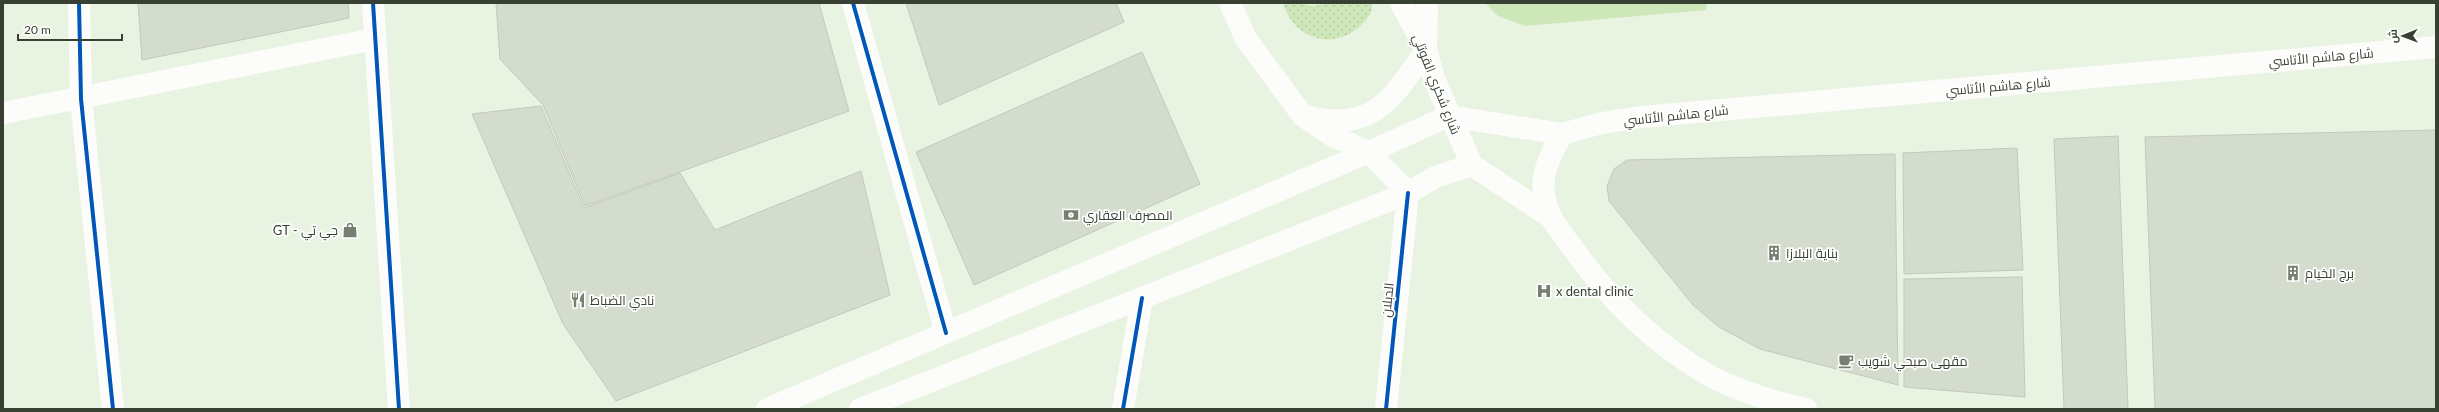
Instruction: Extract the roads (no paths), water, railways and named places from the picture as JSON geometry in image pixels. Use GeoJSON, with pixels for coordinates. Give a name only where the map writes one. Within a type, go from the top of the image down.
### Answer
{"type":"FeatureCollection","features":[{"type":"Feature","properties":{"kind":"main road"},"geometry":{"type":"LineString","coordinates":[[79,3],[81,99],[113,409]]}},
{"type":"Feature","properties":{"kind":"main road"},"geometry":{"type":"LineString","coordinates":[[372,3],[399,409]]}},
{"type":"Feature","properties":{"kind":"main road"},"geometry":{"type":"LineString","coordinates":[[853,3],[946,333]]}},
{"type":"Feature","properties":{"kind":"main road"},"geometry":{"type":"LineString","coordinates":[[1230,3],[1246,39],[1303,116],[1333,136],[1369,152],[1408,193]]}},
{"type":"Feature","properties":{"kind":"main road","name":"شارع شكري القوتلي"},"geometry":{"type":"LineString","coordinates":[[1401,3],[1426,50],[1434,79],[1449,116],[1472,165]]}},
{"type":"Feature","properties":{"kind":"main road"},"geometry":{"type":"LineString","coordinates":[[1303,116],[1331,122],[1358,119],[1384,106],[1402,85],[1426,50],[1427,3]]}},
{"type":"Feature","properties":{"kind":"main road"},"geometry":{"type":"LineString","coordinates":[[3,113],[81,99],[375,39]]}},
{"type":"Feature","properties":{"kind":"main road","name":"شارع هاشم الأتاسي"},"geometry":{"type":"LineString","coordinates":[[1562,134],[1602,123],[1641,117],[2436,47]]}},
{"type":"Feature","properties":{"kind":"main road"},"geometry":{"type":"LineString","coordinates":[[767,409],[1369,152],[1449,116],[1562,134],[1550,154],[1544,175],[1544,198],[1552,218],[1586,267],[1622,308],[1667,347],[1712,377],[1770,400],[1806,409]]}},
{"type":"Feature","properties":{"kind":"main road"},"geometry":{"type":"LineString","coordinates":[[861,409],[1408,193],[1435,178],[1472,165],[1552,218]]}},
{"type":"Feature","properties":{"kind":"main road","name":"الدبلان"},"geometry":{"type":"LineString","coordinates":[[1386,409],[1408,193]]}},
{"type":"Feature","properties":{"kind":"main road"},"geometry":{"type":"LineString","coordinates":[[1123,409],[1142,298]]}},
{"type":"Feature","properties":{"kind":"place","name":"المصرف العقاري"},"geometry":{"type":"Point","coordinates":[1071,215]}},
{"type":"Feature","properties":{"kind":"place","name":"GT - جي تي"},"geometry":{"type":"Point","coordinates":[350,230]}},
{"type":"Feature","properties":{"kind":"place","name":"بناية البلازا"},"geometry":{"type":"Point","coordinates":[1774,253]}},
{"type":"Feature","properties":{"kind":"place","name":"برج الخيام"},"geometry":{"type":"Point","coordinates":[2293,273]}},
{"type":"Feature","properties":{"kind":"place","name":"x dental clinic"},"geometry":{"type":"Point","coordinates":[1544,291]}},
{"type":"Feature","properties":{"kind":"place","name":"نادي الضباط"},"geometry":{"type":"Point","coordinates":[578,300]}},
{"type":"Feature","properties":{"kind":"place","name":"مقهى صبحي شويب"},"geometry":{"type":"Point","coordinates":[1846,361]}}]}
